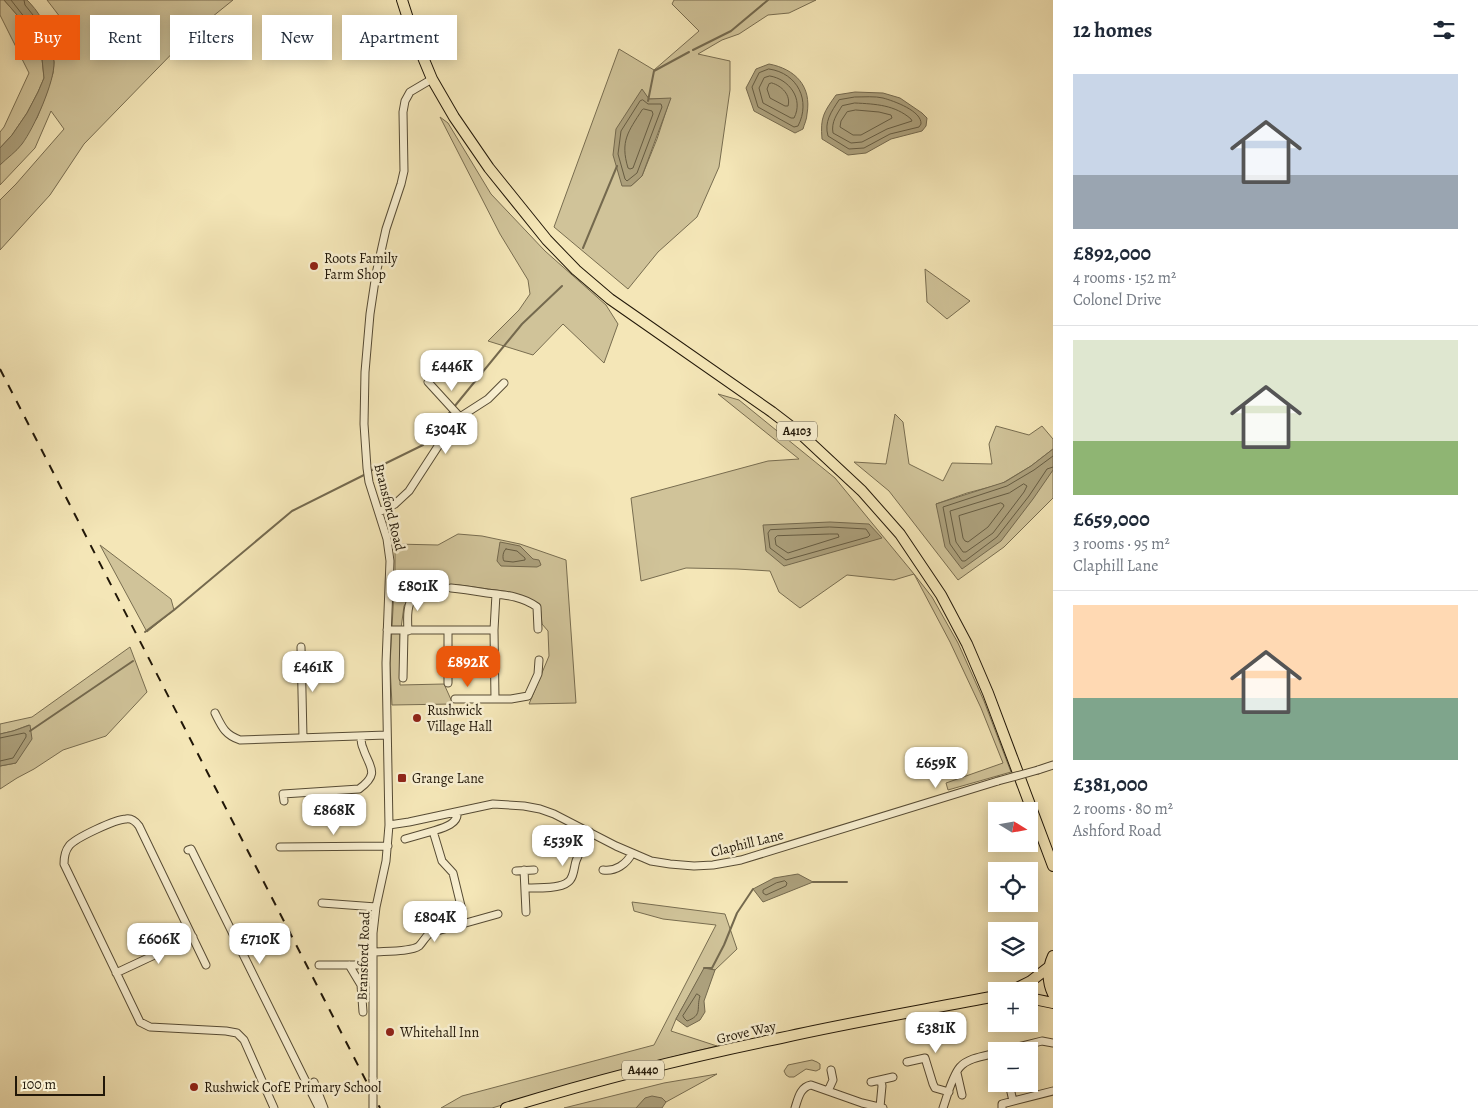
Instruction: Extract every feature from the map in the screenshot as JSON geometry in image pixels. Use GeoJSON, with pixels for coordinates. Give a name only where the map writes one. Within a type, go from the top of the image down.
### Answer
{"type":"FeatureCollection","features":[{"type":"Feature","properties":{"kind":"highway","name":"A4103"},"geometry":{"type":"LineString","coordinates":[[402,0],[412,31],[432,79],[454,117],[489,168],[547,240],[576,270],[610,299],[802,435],[862,491],[900,534],[941,595],[967,644],[988,693],[1053,866]]}},
{"type":"Feature","properties":{"kind":"highway"},"geometry":{"type":"LineString","coordinates":[[1053,956],[1048,978],[1053,994]]}},
{"type":"Feature","properties":{"kind":"highway"},"geometry":{"type":"LineString","coordinates":[[1028,982],[1049,967]]}},
{"type":"Feature","properties":{"kind":"highway","name":"Grove Way"},"geometry":{"type":"LineString","coordinates":[[506,1108],[623,1074],[781,1038],[988,998]]}},
{"type":"Feature","properties":{"kind":"highway"},"geometry":{"type":"LineString","coordinates":[[1038,1000],[1053,1003]]}},
{"type":"Feature","properties":{"kind":"street","name":"Bransford Road"},"geometry":{"type":"LineString","coordinates":[[373,1108],[373,933],[376,907],[386,861],[389,825],[386,671],[390,561],[389,549],[369,482],[365,447],[365,372],[370,314],[376,274],[386,229],[404,171],[403,112],[405,100],[410,92],[432,79]]}},
{"type":"Feature","properties":{"kind":"street"},"geometry":{"type":"LineString","coordinates":[[428,382],[460,417]]}},
{"type":"Feature","properties":{"kind":"street"},"geometry":{"type":"LineString","coordinates":[[379,512],[395,504],[409,491],[446,434],[460,417],[488,399],[504,383]]}},
{"type":"Feature","properties":{"kind":"street"},"geometry":{"type":"LineString","coordinates":[[451,588],[465,588],[510,596],[528,602],[537,607],[538,629]]}},
{"type":"Feature","properties":{"kind":"street"},"geometry":{"type":"LineString","coordinates":[[403,678],[408,610],[415,591]]}},
{"type":"Feature","properties":{"kind":"street"},"geometry":{"type":"LineString","coordinates":[[495,699],[494,630],[496,594]]}},
{"type":"Feature","properties":{"kind":"street"},"geometry":{"type":"LineString","coordinates":[[387,630],[494,630]]}},
{"type":"Feature","properties":{"kind":"street"},"geometry":{"type":"LineString","coordinates":[[448,631],[448,683]]}},
{"type":"Feature","properties":{"kind":"street"},"geometry":{"type":"LineString","coordinates":[[301,647],[303,738]]}},
{"type":"Feature","properties":{"kind":"street"},"geometry":{"type":"LineString","coordinates":[[455,699],[511,699],[528,696],[538,674],[539,660]]}},
{"type":"Feature","properties":{"kind":"street"},"geometry":{"type":"LineString","coordinates":[[215,713],[222,727],[230,736],[240,740],[388,735]]}},
{"type":"Feature","properties":{"kind":"street"},"geometry":{"type":"LineString","coordinates":[[222,727],[229,722]]}},
{"type":"Feature","properties":{"kind":"street"},"geometry":{"type":"LineString","coordinates":[[284,801],[283,794],[359,789],[368,783],[372,768],[362,746],[360,736]]}},
{"type":"Feature","properties":{"kind":"street","name":"Claphill Lane"},"geometry":{"type":"LineString","coordinates":[[389,825],[493,804],[524,806],[554,814],[651,861],[694,866],[713,865],[741,860],[1053,765]]}},
{"type":"Feature","properties":{"kind":"street"},"geometry":{"type":"LineString","coordinates":[[405,839],[433,832],[451,824],[456,821],[457,812]]}},
{"type":"Feature","properties":{"kind":"street"},"geometry":{"type":"LineString","coordinates":[[206,965],[136,822],[126,818],[94,829],[70,844],[64,855],[64,864],[140,1022],[150,1027],[237,1032],[244,1040],[274,1108]]}},
{"type":"Feature","properties":{"kind":"street"},"geometry":{"type":"LineString","coordinates":[[433,832],[442,861],[452,874],[462,910]]}},
{"type":"Feature","properties":{"kind":"street"},"geometry":{"type":"LineString","coordinates":[[525,888],[556,886],[570,882],[577,858],[590,832]]}},
{"type":"Feature","properties":{"kind":"street"},"geometry":{"type":"LineString","coordinates":[[280,847],[388,846]]}},
{"type":"Feature","properties":{"kind":"street"},"geometry":{"type":"LineString","coordinates":[[188,850],[191,849],[319,1108]]}},
{"type":"Feature","properties":{"kind":"street"},"geometry":{"type":"LineString","coordinates":[[603,870],[609,871],[614,869],[629,860],[632,853]]}},
{"type":"Feature","properties":{"kind":"street"},"geometry":{"type":"LineString","coordinates":[[524,870],[526,912]]}},
{"type":"Feature","properties":{"kind":"street"},"geometry":{"type":"LineString","coordinates":[[516,871],[534,870]]}},
{"type":"Feature","properties":{"kind":"street"},"geometry":{"type":"LineString","coordinates":[[322,903],[376,907]]}},
{"type":"Feature","properties":{"kind":"street"},"geometry":{"type":"LineString","coordinates":[[373,952],[414,949],[430,933],[498,914]]}},
{"type":"Feature","properties":{"kind":"street"},"geometry":{"type":"LineString","coordinates":[[116,973],[193,937]]}},
{"type":"Feature","properties":{"kind":"street"},"geometry":{"type":"LineString","coordinates":[[318,965],[373,965]]}},
{"type":"Feature","properties":{"kind":"street"},"geometry":{"type":"LineString","coordinates":[[349,965],[361,985],[363,1012]]}},
{"type":"Feature","properties":{"kind":"street"},"geometry":{"type":"LineString","coordinates":[[1038,1042],[1053,1043]]}},
{"type":"Feature","properties":{"kind":"street"},"geometry":{"type":"LineString","coordinates":[[943,1108],[960,1066],[976,1058],[988,1055]]}},
{"type":"Feature","properties":{"kind":"street"},"geometry":{"type":"LineString","coordinates":[[907,1062],[925,1058],[932,1084],[936,1088],[949,1092]]}},
{"type":"Feature","properties":{"kind":"street"},"geometry":{"type":"LineString","coordinates":[[828,1091],[832,1080],[831,1070]]}},
{"type":"Feature","properties":{"kind":"street"},"geometry":{"type":"LineString","coordinates":[[956,1072],[962,1095]]}},
{"type":"Feature","properties":{"kind":"street"},"geometry":{"type":"LineString","coordinates":[[870,1082],[892,1077]]}},
{"type":"Feature","properties":{"kind":"street"},"geometry":{"type":"LineString","coordinates":[[794,1108],[800,1093],[807,1086],[811,1085],[862,1103],[881,1107],[881,1080]]}},
{"type":"Feature","properties":{"kind":"street"},"geometry":{"type":"LineString","coordinates":[[314,1082],[324,1108]]}},
{"type":"Feature","properties":{"kind":"street"},"geometry":{"type":"LineString","coordinates":[[1002,1108],[1002,1104],[1053,1091]]}},
{"type":"Feature","properties":{"kind":"street"},"geometry":{"type":"LineString","coordinates":[[1011,1092],[1013,1101]]}},
{"type":"Feature","properties":{"kind":"shaded area"},"geometry":{"type":"Polygon","coordinates":[[[0,0],[4,0],[17,15],[15,15],[15,45],[0,15],[0,0]]]}},
{"type":"Feature","properties":{"kind":"shaded area"},"geometry":{"type":"Polygon","coordinates":[[[47,0],[233,0],[214,15],[170,15],[170,56],[84,144],[50,195],[0,250],[0,200],[64,129],[51,111],[35,148],[0,185],[0,165],[37,118],[53,73],[53,60],[80,60],[80,15],[59,15],[47,0]]]}},
{"type":"Feature","properties":{"kind":"shaded area"},"geometry":{"type":"Polygon","coordinates":[[[674,0],[816,0],[789,13],[768,15],[739,34],[722,40],[698,54],[730,61],[730,90],[719,167],[697,217],[658,252],[628,289],[554,227],[619,49],[654,70],[699,31],[672,4],[674,0]],[[642,90],[631,186],[642,176],[670,99],[649,99],[642,90]]]}},
{"type":"Feature","properties":{"kind":"shaded area"},"geometry":{"type":"Polygon","coordinates":[[[22,60],[42,60],[44,78],[38,92],[27,113],[12,135],[0,148],[0,132],[29,73],[22,60]]]}},
{"type":"Feature","properties":{"kind":"shaded area"},"geometry":{"type":"Polygon","coordinates":[[[440,117],[448,123],[491,194],[545,251],[606,305],[618,324],[604,363],[563,324],[533,355],[488,341],[519,310],[530,294],[528,280],[500,234],[440,117]]]}},
{"type":"Feature","properties":{"kind":"shaded area"},"geometry":{"type":"Polygon","coordinates":[[[925,269],[970,301],[947,319],[927,302],[925,269]]]}},
{"type":"Feature","properties":{"kind":"shaded area"},"geometry":{"type":"Polygon","coordinates":[[[718,394],[739,400],[835,478],[914,574],[894,580],[847,575],[800,608],[779,592],[770,571],[686,568],[641,581],[631,498],[768,461],[799,459],[718,394]]]}},
{"type":"Feature","properties":{"kind":"shaded area"},"geometry":{"type":"Polygon","coordinates":[[[895,414],[903,422],[909,464],[943,481],[952,463],[992,464],[989,444],[996,426],[1029,435],[1042,426],[1053,439],[1053,449],[1031,466],[1001,484],[936,504],[1045,480],[1053,470],[1053,498],[1004,547],[958,580],[889,491],[854,462],[886,464],[895,414]]]}},
{"type":"Feature","properties":{"kind":"shaded area"},"geometry":{"type":"Polygon","coordinates":[[[458,534],[482,536],[520,544],[566,560],[576,703],[529,704],[549,656],[548,631],[542,624],[540,605],[510,592],[459,585],[439,586],[421,579],[404,606],[400,636],[400,685],[444,684],[453,704],[392,705],[390,665],[395,544],[438,545],[458,534]]]}},
{"type":"Feature","properties":{"kind":"shaded area"},"geometry":{"type":"Polygon","coordinates":[[[100,545],[171,599],[174,610],[147,632],[100,545]]]}},
{"type":"Feature","properties":{"kind":"shaded area"},"geometry":{"type":"Polygon","coordinates":[[[914,574],[932,597],[958,643],[984,701],[1011,772],[948,790],[946,783],[1003,763],[981,708],[950,642],[914,574]]]}},
{"type":"Feature","properties":{"kind":"shaded area"},"geometry":{"type":"Polygon","coordinates":[[[130,647],[147,692],[106,736],[63,750],[0,789],[0,766],[16,763],[29,725],[0,734],[0,724],[32,717],[130,647]]]}},
{"type":"Feature","properties":{"kind":"shaded area"},"geometry":{"type":"Polygon","coordinates":[[[632,902],[725,914],[737,949],[715,970],[704,969],[671,1031],[717,1046],[632,1067],[492,1108],[441,1108],[462,1096],[654,1045],[716,925],[663,919],[634,911],[632,902]]]}},
{"type":"Feature","properties":{"kind":"shaded area"},"geometry":{"type":"Polygon","coordinates":[[[812,1060],[820,1064],[820,1069],[816,1071],[806,1069],[794,1077],[789,1077],[784,1071],[788,1065],[812,1060]]]}},
{"type":"Feature","properties":{"kind":"shaded area"},"geometry":{"type":"Polygon","coordinates":[[[717,1074],[666,1102],[646,1098],[640,1108],[564,1108],[664,1083],[717,1074]]]}},
{"type":"Feature","properties":{"kind":"water"},"geometry":{"type":"Polygon","coordinates":[[[4,0],[27,0],[39,15],[17,15],[4,0]]]}},
{"type":"Feature","properties":{"kind":"water"},"geometry":{"type":"Polygon","coordinates":[[[42,60],[54,60],[51,81],[43,104],[27,137],[20,147],[0,165],[0,148],[12,135],[27,113],[44,78],[42,60]]]}},
{"type":"Feature","properties":{"kind":"water"},"geometry":{"type":"Polygon","coordinates":[[[769,64],[787,70],[800,80],[804,87],[808,104],[807,118],[803,129],[795,133],[754,111],[746,88],[756,69],[769,64]]]}},
{"type":"Feature","properties":{"kind":"water"},"geometry":{"type":"Polygon","coordinates":[[[642,89],[649,99],[671,98],[642,176],[631,186],[622,186],[613,155],[616,129],[642,89]]]}},
{"type":"Feature","properties":{"kind":"water"},"geometry":{"type":"Polygon","coordinates":[[[855,92],[883,93],[900,98],[927,118],[926,126],[922,131],[891,139],[866,153],[848,155],[822,139],[822,120],[836,95],[855,92]]]}},
{"type":"Feature","properties":{"kind":"water"},"geometry":{"type":"Polygon","coordinates":[[[1053,449],[1053,470],[1033,499],[1001,541],[962,569],[945,547],[936,504],[1005,482],[1031,466],[1053,449]]]}},
{"type":"Feature","properties":{"kind":"water"},"geometry":{"type":"Polygon","coordinates":[[[830,522],[869,524],[882,538],[784,566],[766,551],[763,525],[830,522]]]}},
{"type":"Feature","properties":{"kind":"water"},"geometry":{"type":"Polygon","coordinates":[[[500,542],[520,546],[533,559],[539,560],[541,565],[537,567],[501,566],[497,561],[500,542]]]}},
{"type":"Feature","properties":{"kind":"water"},"geometry":{"type":"Polygon","coordinates":[[[30,725],[32,739],[16,763],[0,766],[0,734],[30,725]]]}},
{"type":"Feature","properties":{"kind":"water"},"geometry":{"type":"Polygon","coordinates":[[[798,874],[813,882],[763,902],[753,889],[774,878],[798,874]]]}},
{"type":"Feature","properties":{"kind":"water"},"geometry":{"type":"Polygon","coordinates":[[[704,968],[715,970],[704,1001],[705,1012],[700,1020],[687,1027],[676,1019],[704,968]]]}},
{"type":"Feature","properties":{"kind":"water"},"geometry":{"type":"Polygon","coordinates":[[[652,1096],[662,1098],[666,1102],[662,1108],[636,1108],[645,1098],[652,1096]]]}},
{"type":"Feature","properties":{"kind":"waterway"},"geometry":{"type":"LineString","coordinates":[[693,50],[731,31],[768,0]]}},
{"type":"Feature","properties":{"kind":"waterway"},"geometry":{"type":"LineString","coordinates":[[648,101],[654,71],[689,52]]}},
{"type":"Feature","properties":{"kind":"waterway"},"geometry":{"type":"LineString","coordinates":[[583,248],[617,166]]}},
{"type":"Feature","properties":{"kind":"waterway"},"geometry":{"type":"LineString","coordinates":[[454,407],[522,324],[562,286]]}},
{"type":"Feature","properties":{"kind":"waterway"},"geometry":{"type":"LineString","coordinates":[[370,471],[423,445],[451,411]]}},
{"type":"Feature","properties":{"kind":"waterway"},"geometry":{"type":"LineString","coordinates":[[145,632],[292,511],[366,474]]}},
{"type":"Feature","properties":{"kind":"waterway"},"geometry":{"type":"LineString","coordinates":[[30,731],[133,661]]}},
{"type":"Feature","properties":{"kind":"waterway"},"geometry":{"type":"LineString","coordinates":[[813,882],[847,882]]}},
{"type":"Feature","properties":{"kind":"waterway"},"geometry":{"type":"LineString","coordinates":[[704,968],[712,968],[737,913],[753,889]]}},
{"type":"Feature","properties":{"kind":"railway"},"geometry":{"type":"LineString","coordinates":[[0,369],[380,1108]]}},
{"type":"Feature","properties":{"kind":"place","name":"Roots Family Farm Shop"},"geometry":{"type":"Point","coordinates":[314,266]}},
{"type":"Feature","properties":{"kind":"place","name":"Rushwick Village Hall"},"geometry":{"type":"Point","coordinates":[417,718]}},
{"type":"Feature","properties":{"kind":"place","name":"Grange Lane"},"geometry":{"type":"Point","coordinates":[402,778]}},
{"type":"Feature","properties":{"kind":"place","name":"Whitehall Inn"},"geometry":{"type":"Point","coordinates":[390,1032]}},
{"type":"Feature","properties":{"kind":"place","name":"Rushwick CofE Primary School"},"geometry":{"type":"Point","coordinates":[194,1087]}}]}
